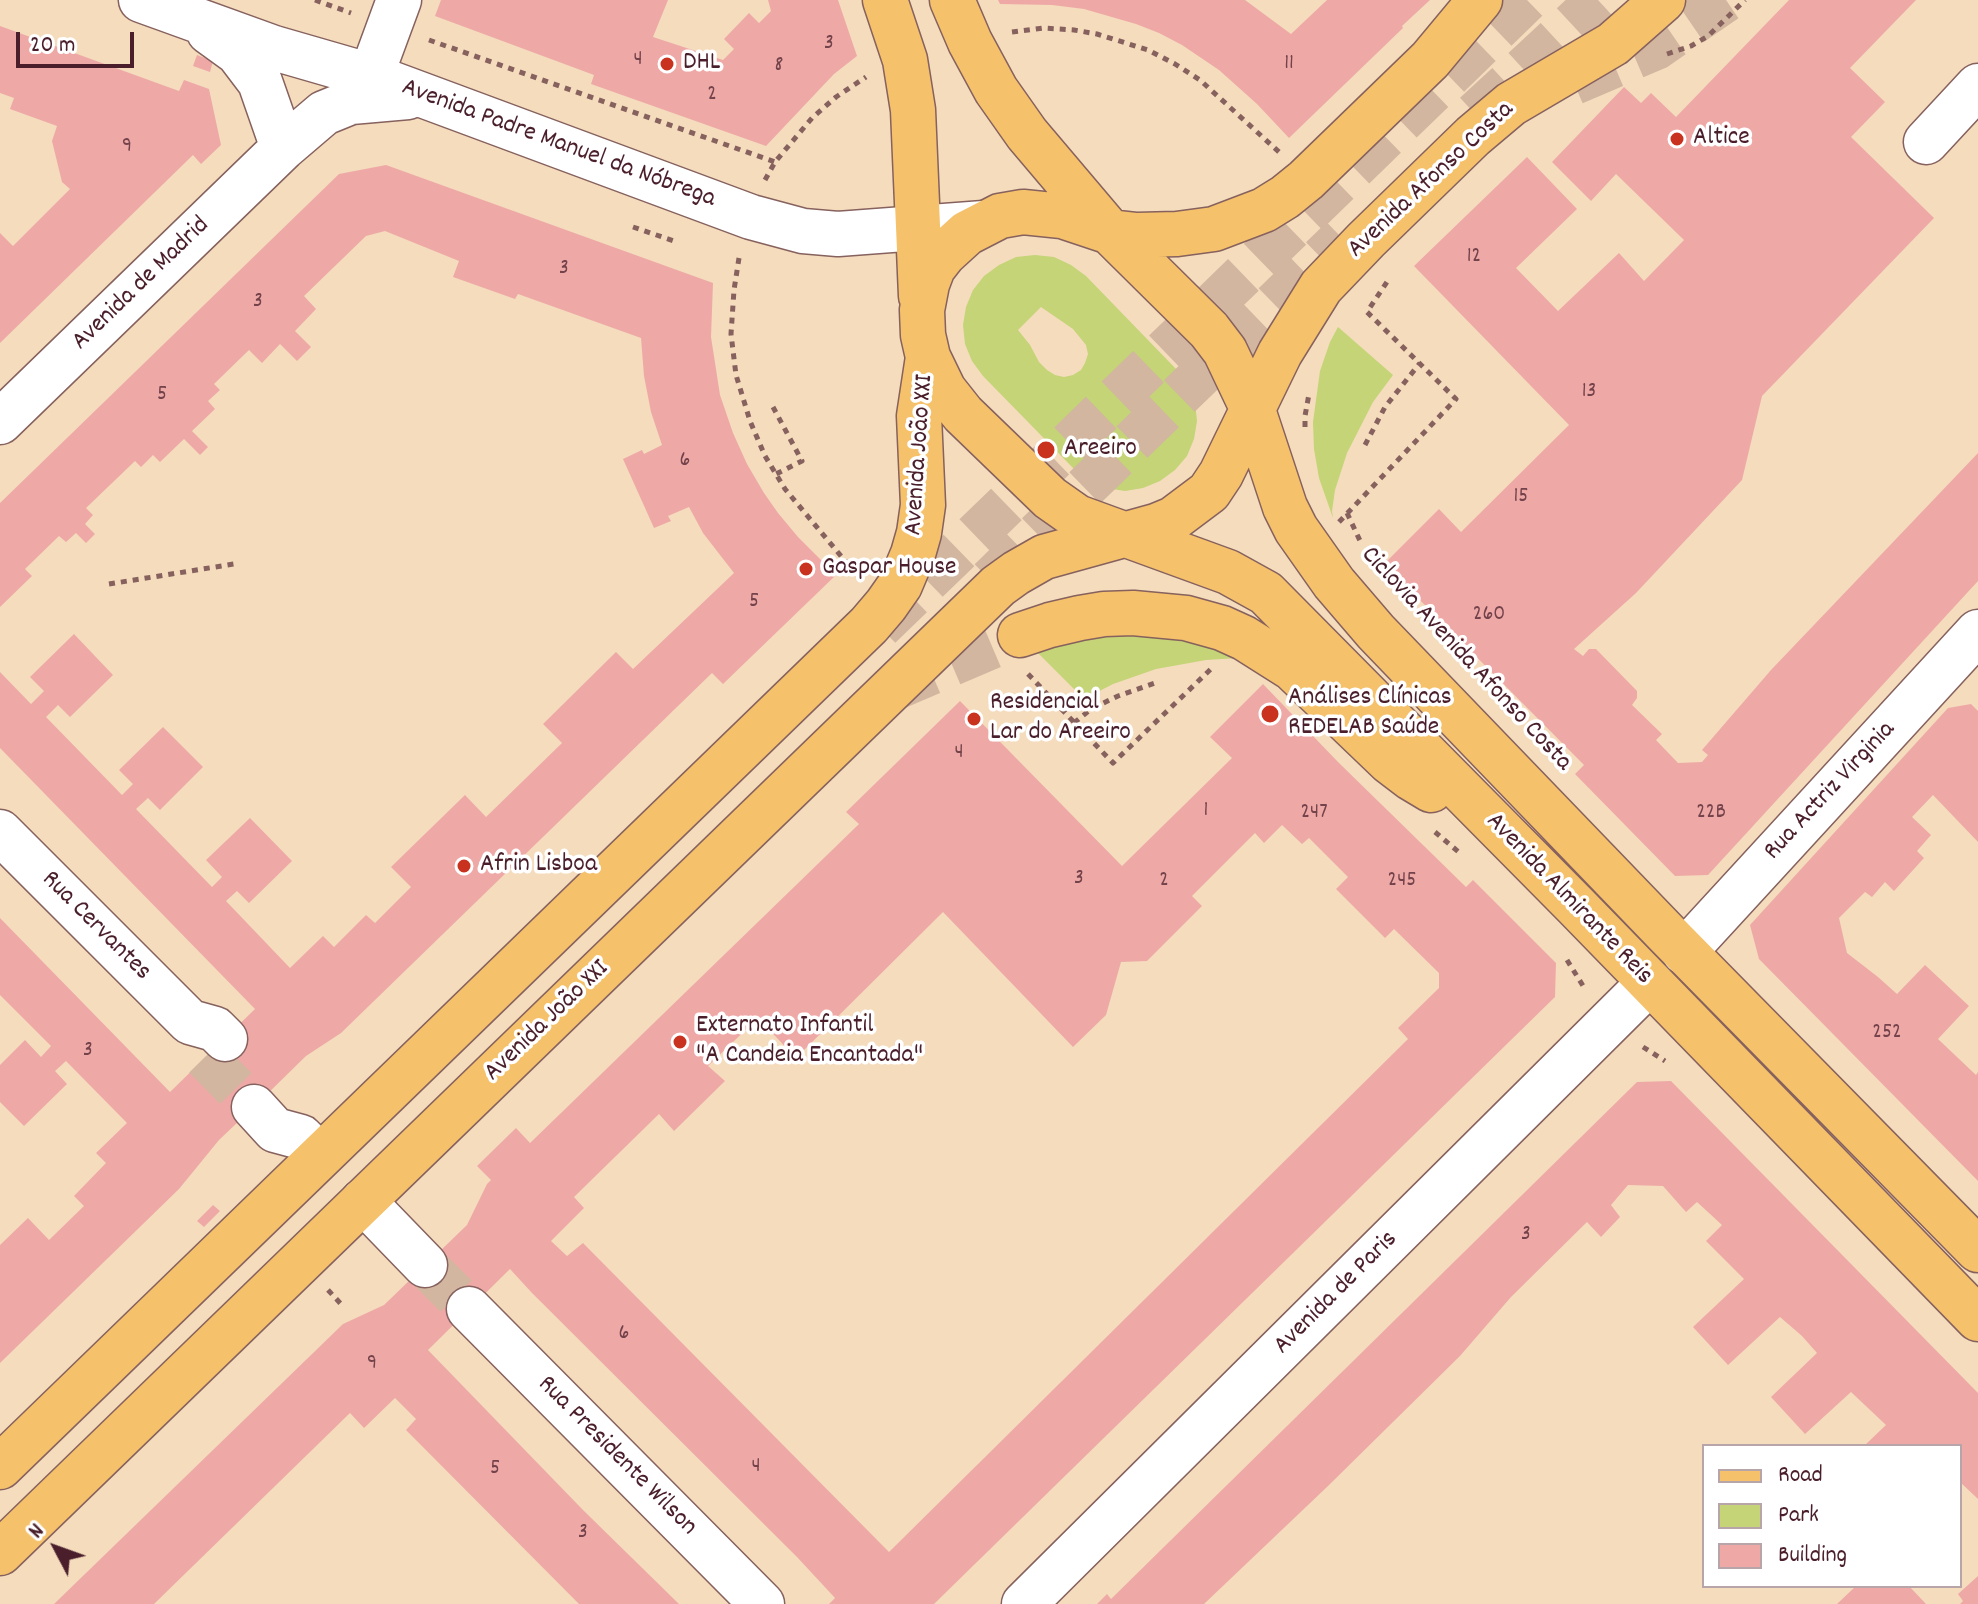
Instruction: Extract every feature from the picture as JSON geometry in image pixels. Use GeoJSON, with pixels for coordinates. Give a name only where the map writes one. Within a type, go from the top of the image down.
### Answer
{"type":"FeatureCollection","features":[{"type":"Feature","properties":{"kind":"main road"},"geometry":{"type":"LineString","coordinates":[[885,0],[905,60],[913,110],[923,335],[928,357]]}},
{"type":"Feature","properties":{"kind":"main road","name":"Avenida Almirante Reis"},"geometry":{"type":"LineString","coordinates":[[952,0],[960,22],[996,90],[1027,134],[1110,232],[1209,330],[1225,351],[1253,410],[1285,507],[1296,529],[1334,583],[1376,632],[1684,952],[1978,1250]]}},
{"type":"Feature","properties":{"kind":"main road"},"geometry":{"type":"LineString","coordinates":[[922,310],[933,268],[944,254],[954,242],[1000,216],[1023,212],[1062,216],[1110,232],[1137,235],[1214,229],[1264,210],[1306,180],[1430,60],[1480,0]]}},
{"type":"Feature","properties":{"kind":"main road","name":"Avenida Afonso Costa"},"geometry":{"type":"LineString","coordinates":[[1123,535],[1173,519],[1209,492],[1221,474],[1280,353],[1321,287],[1366,240],[1473,136],[1511,104],[1613,44],[1663,0]]}},
{"type":"Feature","properties":{"kind":"main road","name":"Avenida Almirante Reis"},"geometry":{"type":"LineString","coordinates":[[928,357],[944,390],[963,414],[1050,498],[1077,517],[1228,572],[1266,593],[1978,1319]]}},
{"type":"Feature","properties":{"kind":"main road","name":"Avenida João XXI"},"geometry":{"type":"LineString","coordinates":[[0,1467],[310,1147],[846,647],[886,605],[900,585],[919,533],[923,505],[919,416],[928,357]]}},
{"type":"Feature","properties":{"kind":"main road","name":"Avenida João XXI"},"geometry":{"type":"LineString","coordinates":[[0,1553],[998,586],[1044,557],[1123,535]]}},
{"type":"Feature","properties":{"kind":"main road"},"geometry":{"type":"LineString","coordinates":[[1020,635],[1050,625],[1104,614],[1133,613],[1186,618],[1222,628],[1293,669],[1390,762],[1411,778],[1486,816]]}},
{"type":"Feature","properties":{"kind":"main road"},"geometry":{"type":"LineString","coordinates":[[1649,983],[1684,952]]}},
{"type":"Feature","properties":{"kind":"main road"},"geometry":{"type":"LineString","coordinates":[[310,1147],[363,1201]]}},
{"type":"Feature","properties":{"kind":"street","name":"Avenida Padre Manuel da Nóbrega"},"geometry":{"type":"LineString","coordinates":[[141,0],[274,48],[371,76],[751,217],[803,231],[838,234],[984,223]]}},
{"type":"Feature","properties":{"kind":"street"},"geometry":{"type":"LineString","coordinates":[[371,76],[391,8]]}},
{"type":"Feature","properties":{"kind":"street"},"geometry":{"type":"LineString","coordinates":[[188,17],[238,53],[260,82],[283,148]]}},
{"type":"Feature","properties":{"kind":"street"},"geometry":{"type":"LineString","coordinates":[[1926,142],[1978,86]]}},
{"type":"Feature","properties":{"kind":"street","name":"Avenida de Madrid"},"geometry":{"type":"LineString","coordinates":[[0,422],[283,148],[324,113],[351,102],[423,96]]}},
{"type":"Feature","properties":{"kind":"street","name":"Rua Actriz Virginia"},"geometry":{"type":"LineString","coordinates":[[1684,952],[1978,632]]}},
{"type":"Feature","properties":{"kind":"street","name":"Rua Cervantes"},"geometry":{"type":"LineString","coordinates":[[0,832],[206,1039]]}},
{"type":"Feature","properties":{"kind":"street","name":"Avenida de Paris"},"geometry":{"type":"LineString","coordinates":[[1024,1604],[1649,983]]}},
{"type":"Feature","properties":{"kind":"street"},"geometry":{"type":"LineString","coordinates":[[263,1098],[275,1130],[310,1147]]}},
{"type":"Feature","properties":{"kind":"street"},"geometry":{"type":"LineString","coordinates":[[363,1201],[425,1265]]}},
{"type":"Feature","properties":{"kind":"street","name":"Rua Presidente Wilson"},"geometry":{"type":"LineString","coordinates":[[469,1309],[762,1604]]}},
{"type":"Feature","properties":{"kind":"path"},"geometry":{"type":"LineString","coordinates":[[315,0],[391,8],[654,119],[775,162]]}},
{"type":"Feature","properties":{"kind":"path"},"geometry":{"type":"LineString","coordinates":[[1662,56],[1708,36],[1745,0]]}},
{"type":"Feature","properties":{"kind":"path"},"geometry":{"type":"LineString","coordinates":[[970,42],[1004,33],[1043,28],[1097,34],[1135,45],[1200,80],[1279,153]]}},
{"type":"Feature","properties":{"kind":"path"},"geometry":{"type":"LineString","coordinates":[[863,581],[785,489],[765,456],[736,375],[731,334],[734,290],[741,243],[760,190],[775,162],[812,118],[836,97],[878,70],[905,60]]}},
{"type":"Feature","properties":{"kind":"path"},"geometry":{"type":"LineString","coordinates":[[649,133],[654,119]]}},
{"type":"Feature","properties":{"kind":"path"},"geometry":{"type":"LineString","coordinates":[[633,227],[674,241]]}},
{"type":"Feature","properties":{"kind":"path"},"geometry":{"type":"LineString","coordinates":[[1335,525],[1456,399],[1367,312],[1389,280]]}},
{"type":"Feature","properties":{"kind":"path"},"geometry":{"type":"LineString","coordinates":[[1365,445],[1385,407],[1420,363]]}},
{"type":"Feature","properties":{"kind":"path"},"geometry":{"type":"LineString","coordinates":[[1305,429],[1311,383]]}},
{"type":"Feature","properties":{"kind":"path"},"geometry":{"type":"LineString","coordinates":[[773,407],[802,461],[776,474]]}},
{"type":"Feature","properties":{"kind":"path"},"geometry":{"type":"LineString","coordinates":[[109,584],[234,564]]}},
{"type":"Feature","properties":{"kind":"path"},"geometry":{"type":"LineString","coordinates":[[1074,723],[1091,709],[1158,682]]}},
{"type":"Feature","properties":{"kind":"green space"},"geometry":{"type":"Polygon","coordinates":[[[1016,257],[1054,257],[1086,276],[1188,384],[1195,402],[1197,421],[1194,439],[1187,456],[1160,481],[1125,491],[1089,481],[983,376],[972,361],[965,344],[963,325],[973,290],[984,276],[1016,257]],[[1041,307],[1018,330],[1039,362],[1055,375],[1064,377],[1081,370],[1088,354],[1086,345],[1073,329],[1041,307]]]}},
{"type":"Feature","properties":{"kind":"green space"},"geometry":{"type":"Polygon","coordinates":[[[1338,327],[1393,375],[1373,402],[1347,453],[1335,490],[1333,518],[1319,478],[1313,422],[1320,371],[1338,327]]]}},
{"type":"Feature","properties":{"kind":"green space"},"geometry":{"type":"Polygon","coordinates":[[[1102,631],[1195,639],[1238,658],[1156,669],[1113,684],[1084,699],[1033,648],[1102,631]]]}},
{"type":"Feature","properties":{"kind":"building"},"geometry":{"type":"Polygon","coordinates":[[[441,0],[668,0],[653,37],[723,60],[734,49],[724,39],[749,13],[759,23],[771,11],[768,0],[838,0],[857,56],[834,74],[766,146],[591,84],[594,75],[435,16],[441,0]]]}},
{"type":"Feature","properties":{"kind":"building"},"geometry":{"type":"Polygon","coordinates":[[[998,0],[1245,0],[1291,34],[1327,0],[1430,0],[1289,138],[1219,70],[1159,33],[1084,9],[1000,4],[998,0]]]}},
{"type":"Feature","properties":{"kind":"building"},"geometry":{"type":"Polygon","coordinates":[[[1789,0],[1916,0],[1850,68],[1885,102],[1851,137],[1934,218],[1762,396],[1742,480],[1636,593],[1574,649],[1583,656],[1589,649],[1596,649],[1637,691],[1632,705],[1662,734],[1656,740],[1678,763],[1702,762],[1708,755],[1702,750],[1771,670],[1978,453],[1978,581],[1708,875],[1675,876],[1575,774],[1584,765],[1384,564],[1439,509],[1461,532],[1569,425],[1414,266],[1527,157],[1577,209],[1516,268],[1558,311],[1619,253],[1644,281],[1684,240],[1616,174],[1591,201],[1552,162],[1624,87],[1641,103],[1651,93],[1676,117],[1789,0]]]}},
{"type":"Feature","properties":{"kind":"building"},"geometry":{"type":"Polygon","coordinates":[[[0,26],[179,91],[184,80],[209,89],[221,145],[201,164],[193,155],[0,343],[0,233],[13,246],[70,189],[62,182],[52,141],[57,126],[10,109],[14,98],[0,93],[0,26]]]}},
{"type":"Feature","properties":{"kind":"building"},"geometry":{"type":"Polygon","coordinates":[[[197,55],[213,61],[210,72],[193,66],[197,55]]]}},
{"type":"Feature","properties":{"kind":"building"},"geometry":{"type":"Polygon","coordinates":[[[386,165],[713,283],[711,337],[720,395],[733,433],[747,464],[778,513],[836,575],[723,684],[712,673],[341,1033],[306,1056],[219,1140],[179,1189],[0,1363],[0,1245],[28,1218],[49,1240],[84,1206],[74,1196],[106,1163],[96,1153],[127,1123],[66,1061],[55,1071],[67,1084],[24,1126],[0,1102],[0,1065],[25,1040],[41,1057],[51,1046],[0,995],[0,918],[170,1092],[255,1009],[0,748],[0,672],[31,704],[44,691],[30,677],[74,634],[113,675],[70,717],[58,705],[46,717],[122,795],[133,784],[119,770],[163,727],[203,767],[160,810],[148,798],[136,809],[212,887],[222,877],[206,860],[250,818],[292,861],[249,903],[237,891],[226,901],[290,968],[323,936],[334,947],[366,915],[375,923],[411,887],[391,867],[465,795],[486,817],[562,743],[543,724],[616,652],[633,669],[734,573],[703,533],[689,507],[668,516],[671,521],[654,528],[623,459],[662,445],[651,412],[641,338],[518,294],[515,299],[453,277],[459,261],[385,231],[366,236],[304,296],[316,309],[295,331],[311,347],[297,361],[280,344],[262,363],[249,350],[214,384],[220,390],[208,401],[215,409],[192,431],[208,447],[200,455],[184,439],[160,462],[153,455],[141,467],[135,461],[86,508],[93,515],[85,524],[95,534],[86,543],[76,533],[66,542],[59,536],[25,569],[32,576],[0,607],[0,503],[339,174],[386,165]]]}},
{"type":"Feature","properties":{"kind":"building"},"geometry":{"type":"Polygon","coordinates":[[[1263,684],[1466,887],[1473,880],[1556,963],[1555,997],[934,1604],[829,1604],[835,1598],[797,1557],[510,1269],[428,1350],[679,1604],[579,1604],[406,1430],[416,1419],[395,1398],[364,1428],[350,1413],[154,1604],[54,1604],[343,1324],[384,1305],[467,1225],[491,1180],[477,1166],[516,1128],[530,1143],[859,824],[846,812],[960,701],[1122,866],[1232,758],[1210,737],[1263,684]],[[1282,825],[1264,843],[1255,833],[1192,896],[1202,906],[1147,961],[1121,962],[1106,1015],[1073,1047],[943,912],[796,1058],[758,1018],[708,1066],[725,1081],[674,1131],[659,1114],[574,1197],[584,1208],[551,1241],[567,1256],[583,1243],[889,1552],[1408,1039],[1398,1028],[1439,988],[1439,973],[1394,929],[1385,938],[1336,889],[1348,877],[1309,838],[1302,844],[1282,825]]]}},
{"type":"Feature","properties":{"kind":"building"},"geometry":{"type":"Polygon","coordinates":[[[1971,704],[1978,711],[1978,842],[1933,795],[1912,817],[1931,835],[1917,851],[1924,858],[1894,891],[1885,882],[1872,897],[1865,892],[1839,918],[1847,953],[1897,994],[1925,965],[1969,1006],[1938,1039],[1976,1075],[1978,1072],[1978,1181],[1759,959],[1750,925],[1948,708],[1971,704]]]}},
{"type":"Feature","properties":{"kind":"building"},"geometry":{"type":"Polygon","coordinates":[[[1671,1081],[1978,1393],[1978,1499],[1962,1484],[1962,1444],[1866,1444],[1886,1425],[1851,1392],[1805,1434],[1771,1397],[1817,1353],[1780,1317],[1728,1365],[1693,1327],[1744,1279],[1706,1241],[1722,1225],[1697,1202],[1686,1212],[1663,1186],[1628,1185],[1611,1205],[1620,1217],[1601,1237],[1587,1222],[1511,1297],[1460,1356],[1204,1604],[1097,1604],[1107,1594],[1111,1599],[1637,1082],[1671,1081]]]}},
{"type":"Feature","properties":{"kind":"building"},"geometry":{"type":"Polygon","coordinates":[[[213,1205],[220,1211],[204,1227],[197,1221],[213,1205]]]}},
{"type":"Feature","properties":{"kind":"building"},"geometry":{"type":"Polygon","coordinates":[[[1978,1576],[1978,1604],[1960,1604],[1963,1601],[1958,1594],[1978,1576]]]}},
{"type":"Feature","properties":{"kind":"building"},"geometry":{"type":"Polygon","coordinates":[[[1854,1588],[1911,1588],[1926,1604],[1837,1604],[1854,1588]]]}},
{"type":"Feature","properties":{"kind":"tunnel"},"geometry":{"type":"LineString","coordinates":[[880,627],[1527,0]]}},
{"type":"Feature","properties":{"kind":"tunnel"},"geometry":{"type":"LineString","coordinates":[[1475,114],[1598,0]]}},
{"type":"Feature","properties":{"kind":"tunnel"},"geometry":{"type":"LineString","coordinates":[[1574,83],[1656,48],[1726,0]]}},
{"type":"Feature","properties":{"kind":"tunnel"},"geometry":{"type":"LineString","coordinates":[[990,580],[1342,238]]}},
{"type":"Feature","properties":{"kind":"tunnel"},"geometry":{"type":"LineString","coordinates":[[891,690],[1020,635]]}},
{"type":"Feature","properties":{"kind":"tunnel"},"geometry":{"type":"LineString","coordinates":[[205,1057],[254,1107]]}},
{"type":"Feature","properties":{"kind":"tunnel"},"geometry":{"type":"LineString","coordinates":[[425,1265],[469,1309]]}},
{"type":"Feature","properties":{"kind":"place","name":"DHL"},"geometry":{"type":"Point","coordinates":[667,64]}},
{"type":"Feature","properties":{"kind":"place","name":"Altice"},"geometry":{"type":"Point","coordinates":[1677,139]}},
{"type":"Feature","properties":{"kind":"place","name":"Areeiro"},"geometry":{"type":"Point","coordinates":[1046,450]}},
{"type":"Feature","properties":{"kind":"place","name":"Gaspar House"},"geometry":{"type":"Point","coordinates":[806,569]}},
{"type":"Feature","properties":{"kind":"place","name":"Análises Clínicas REDELAB Saúde"},"geometry":{"type":"Point","coordinates":[1270,714]}},
{"type":"Feature","properties":{"kind":"place","name":"Residencial Lar do Areeiro"},"geometry":{"type":"Point","coordinates":[974,719]}},
{"type":"Feature","properties":{"kind":"place","name":"Afrin Lisboa"},"geometry":{"type":"Point","coordinates":[464,866]}},
{"type":"Feature","properties":{"kind":"place","name":"Externato Infantil \"A Candeia Encantada\""},"geometry":{"type":"Point","coordinates":[680,1042]}}]}
